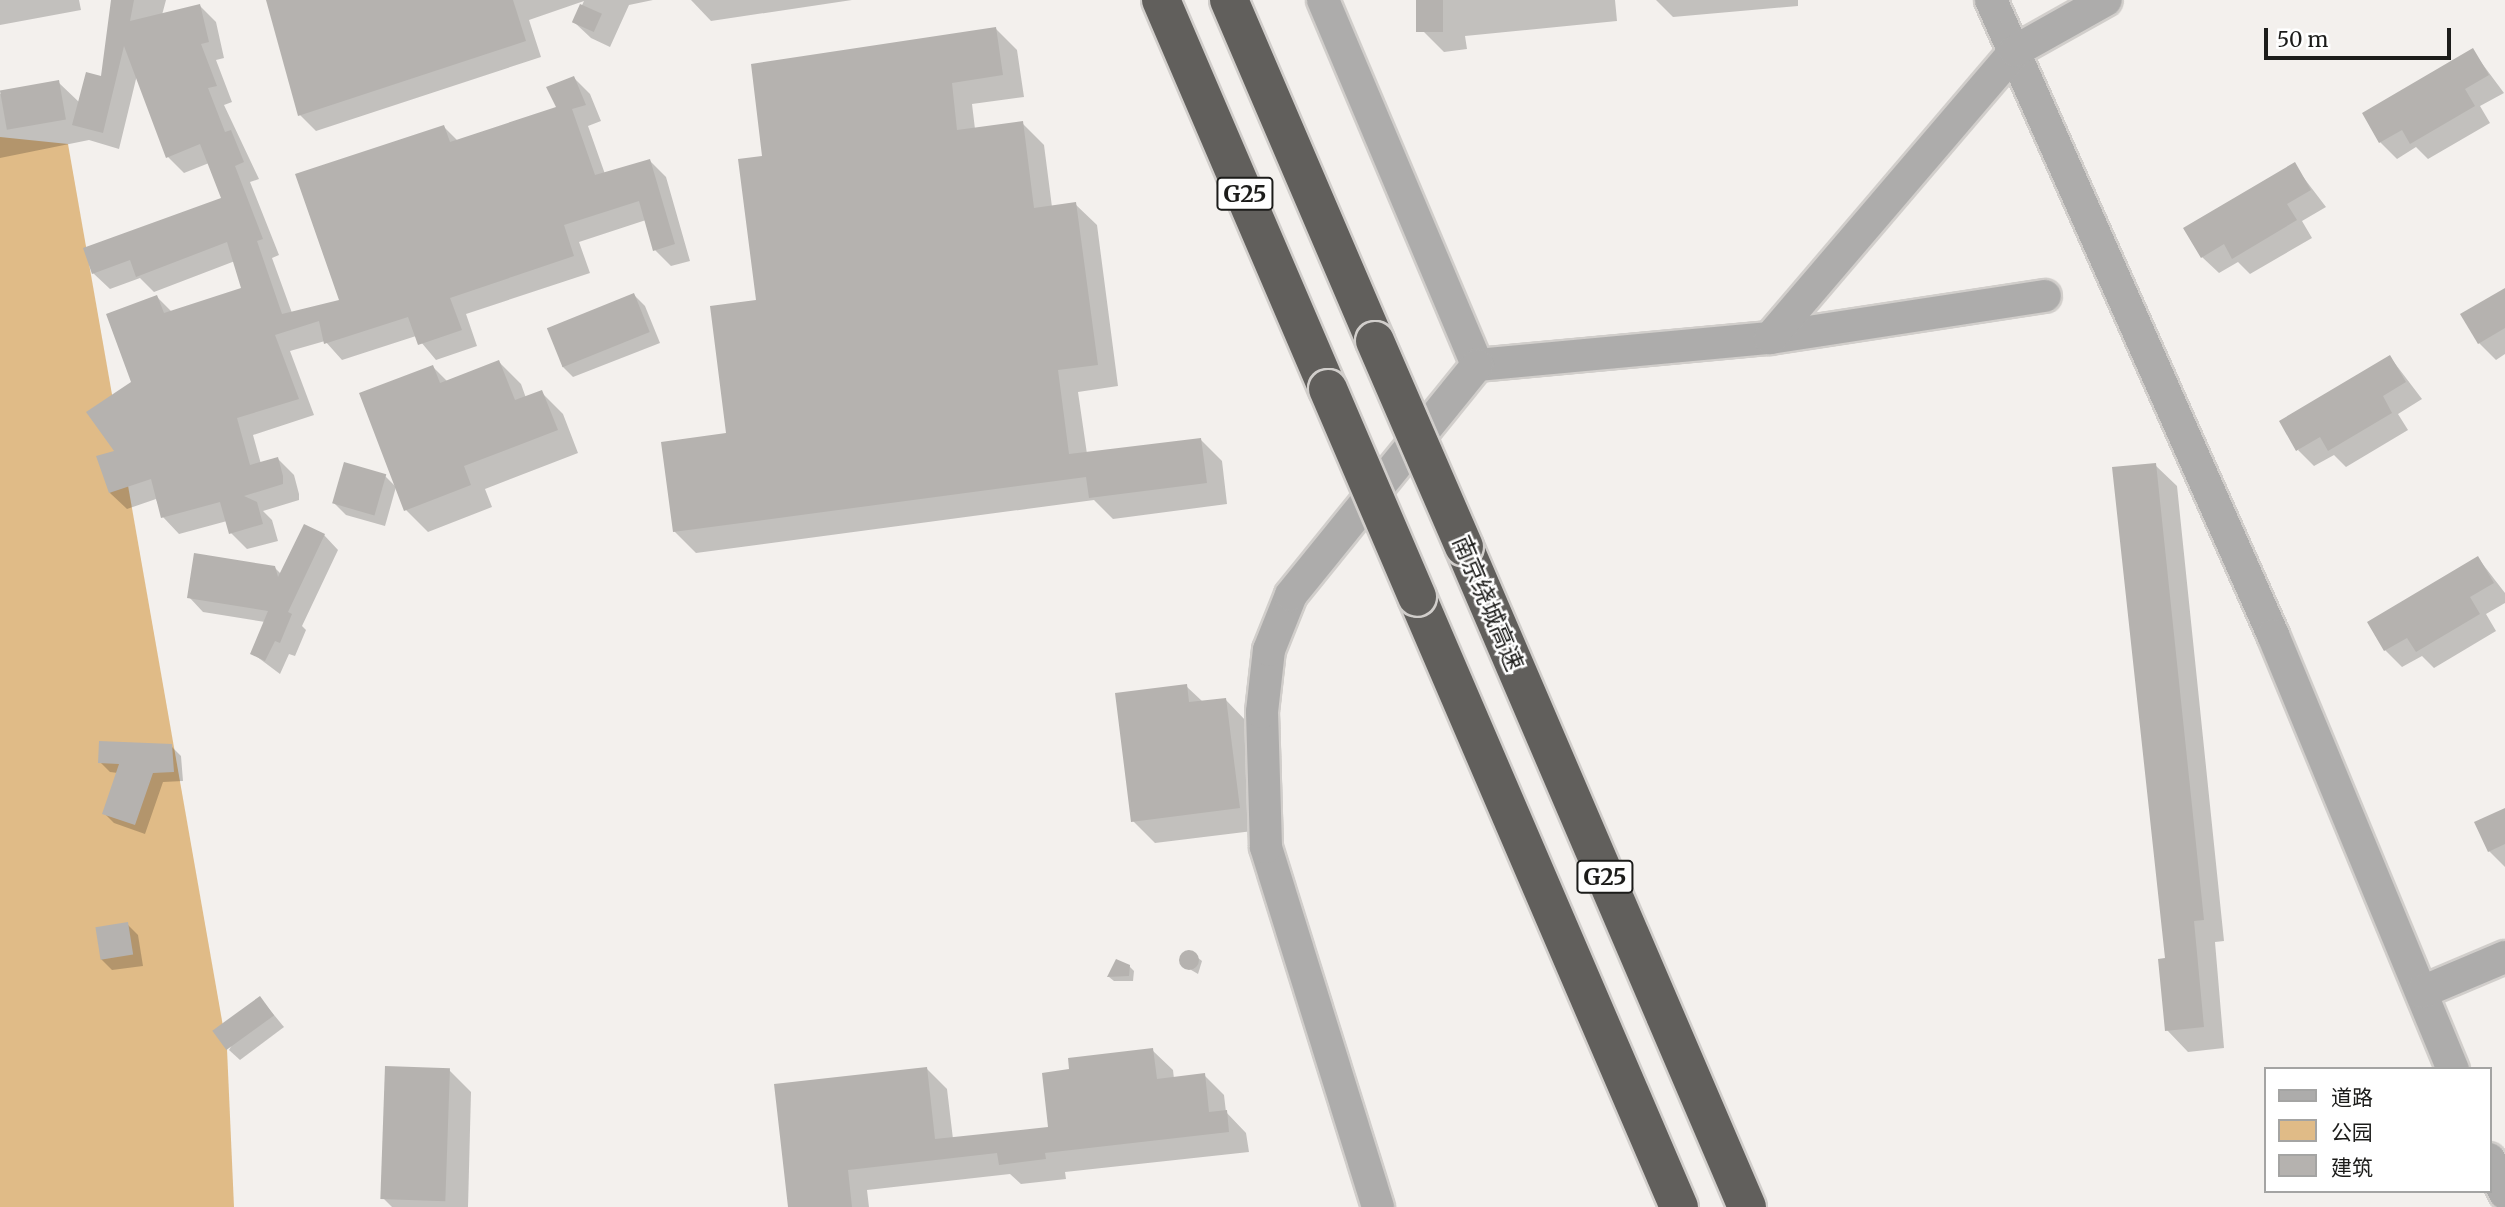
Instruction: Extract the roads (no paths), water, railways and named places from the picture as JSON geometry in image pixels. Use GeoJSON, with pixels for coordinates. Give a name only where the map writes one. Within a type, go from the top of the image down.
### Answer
{"type":"FeatureCollection","features":[{"type":"Feature","properties":{"kind":"highway","name":"G25"},"geometry":{"type":"LineString","coordinates":[[1161,0],[1679,1207]]}},
{"type":"Feature","properties":{"kind":"highway","name":"南京绕城高速"},"geometry":{"type":"LineString","coordinates":[[1229,0],[1747,1207]]}},
{"type":"Feature","properties":{"kind":"street"},"geometry":{"type":"LineString","coordinates":[[1323,0],[1476,365]]}},
{"type":"Feature","properties":{"kind":"street"},"geometry":{"type":"LineString","coordinates":[[1991,0],[2273,635],[2452,1067]]}},
{"type":"Feature","properties":{"kind":"street"},"geometry":{"type":"LineString","coordinates":[[1770,338],[2015,51],[2106,0]]}},
{"type":"Feature","properties":{"kind":"street"},"geometry":{"type":"LineString","coordinates":[[1378,1207],[1266,847],[1262,712],[1269,650],[1292,595],[1476,365],[1770,338],[2045,296]]}},
{"type":"Feature","properties":{"kind":"street"},"geometry":{"type":"LineString","coordinates":[[2422,992],[2505,957]]}},
{"type":"Feature","properties":{"kind":"street"},"geometry":{"type":"LineString","coordinates":[[2491,1164],[2505,1195]]}}]}
